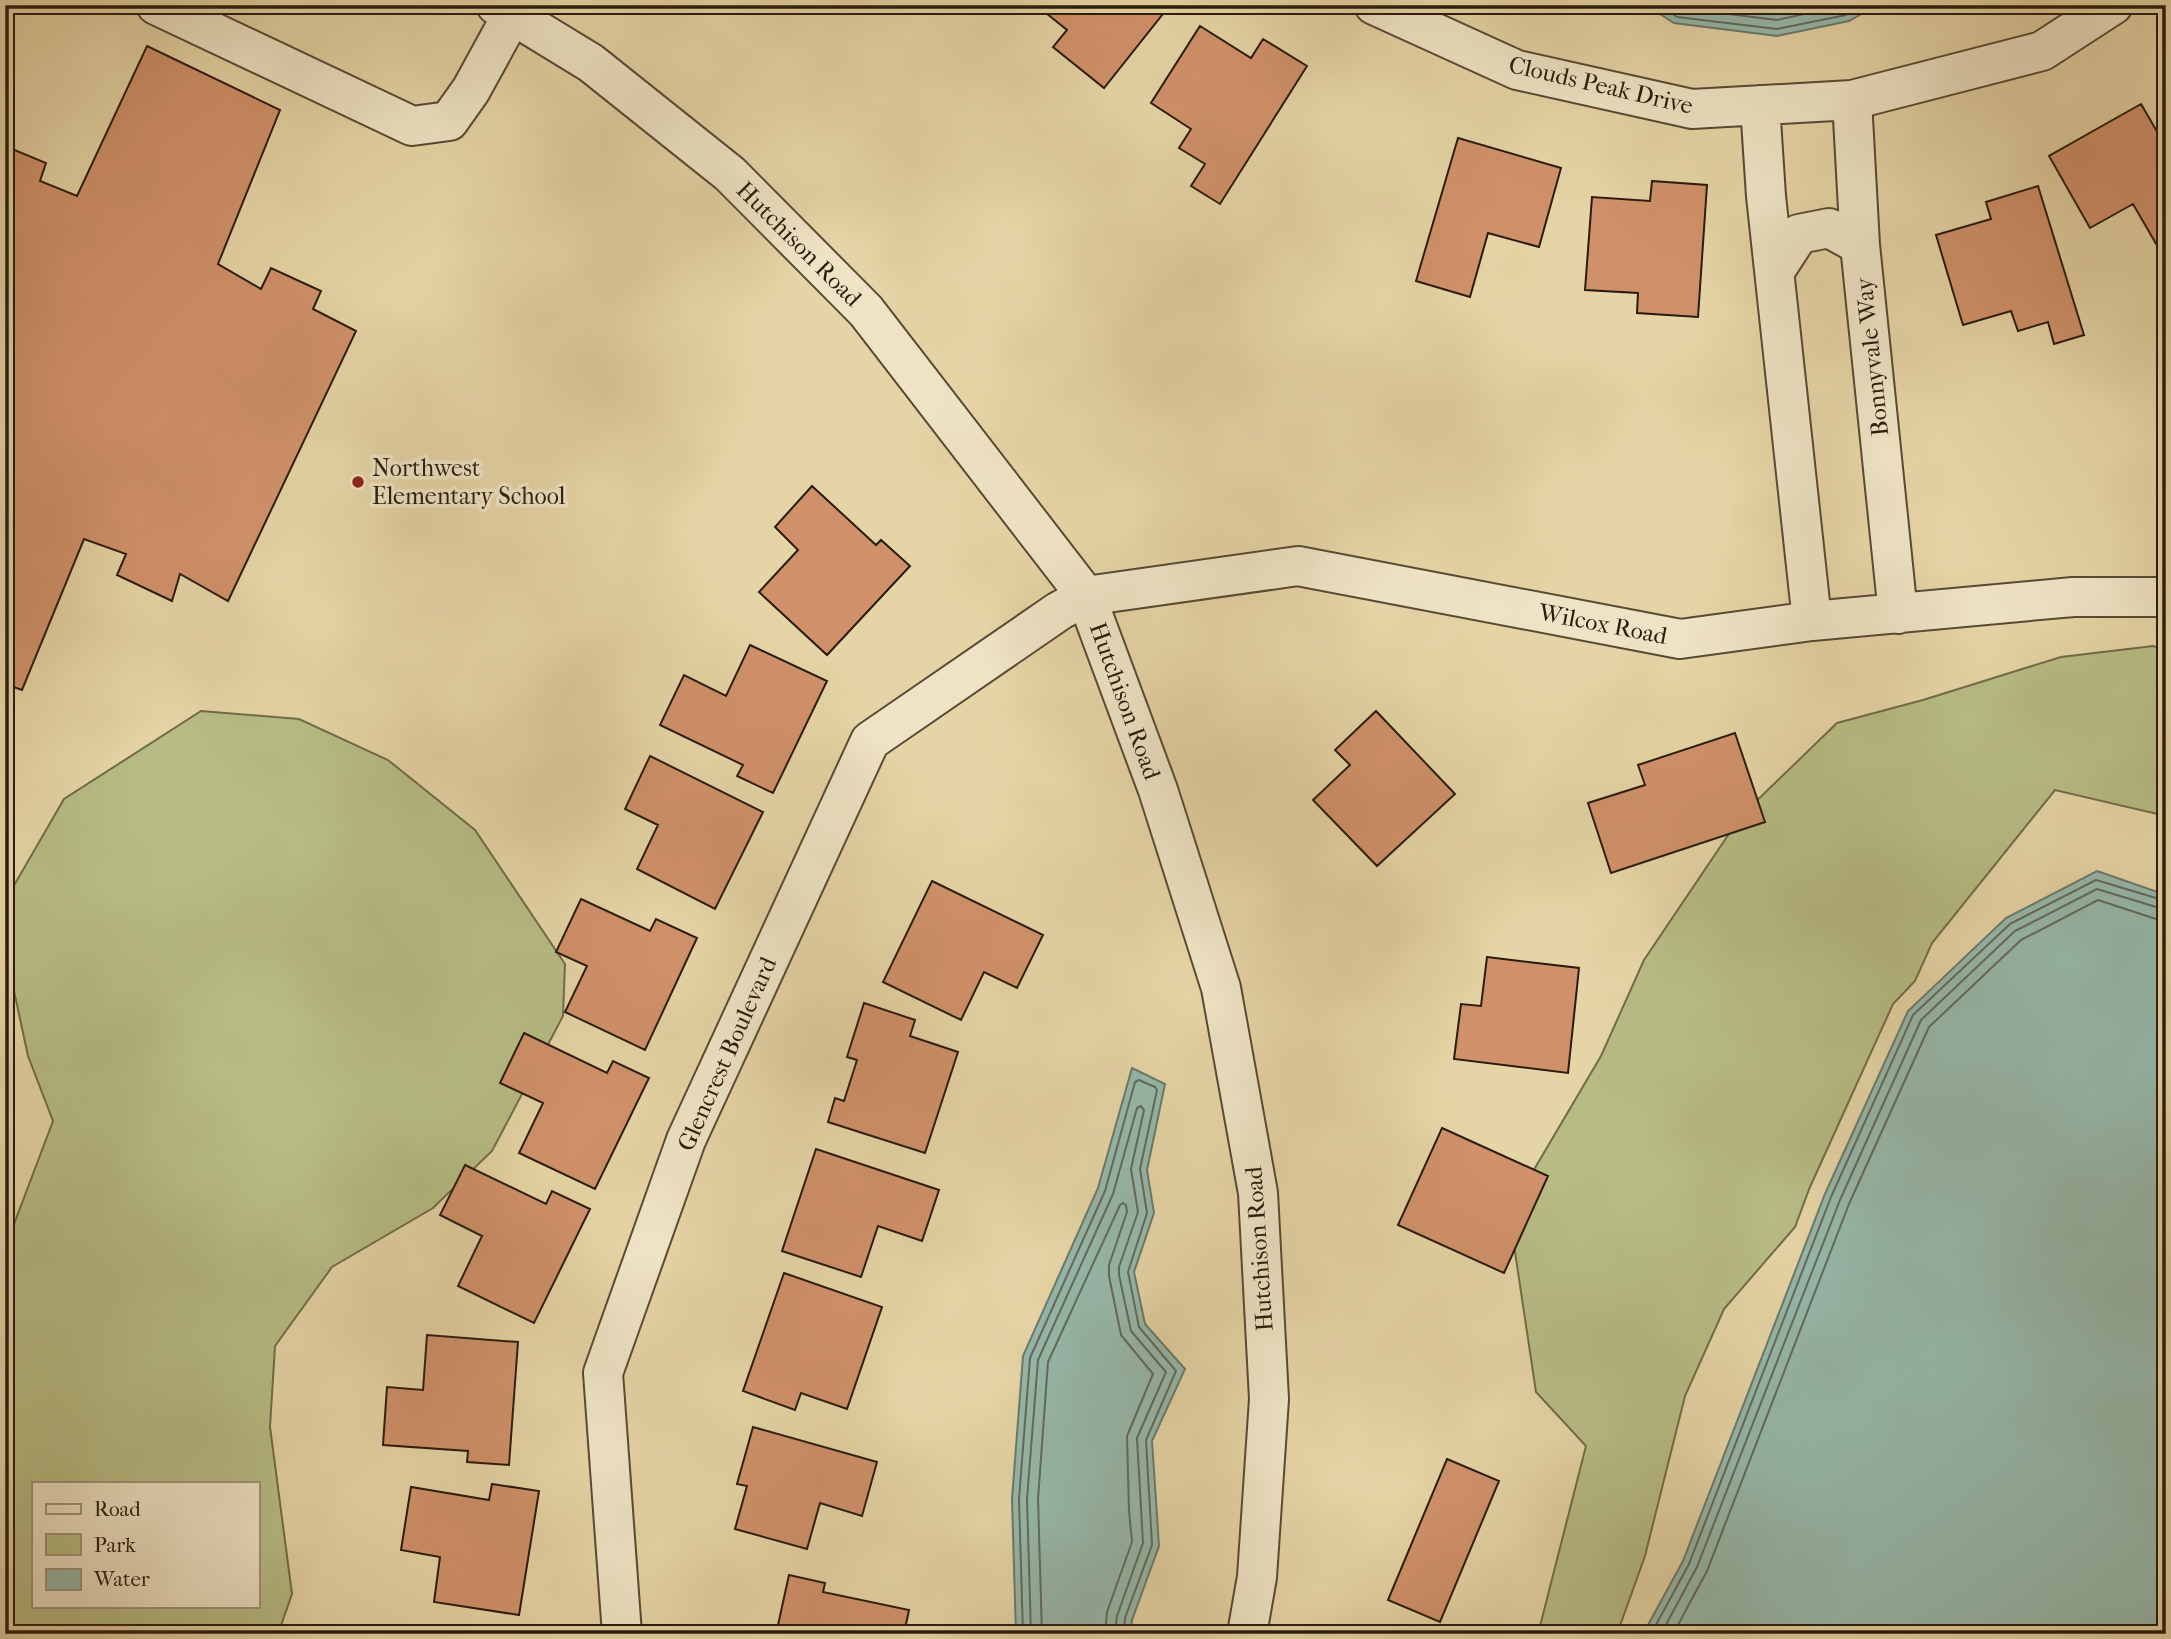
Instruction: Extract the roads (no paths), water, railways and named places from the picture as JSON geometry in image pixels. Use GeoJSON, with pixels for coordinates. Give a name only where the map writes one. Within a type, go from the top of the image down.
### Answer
{"type":"FeatureCollection","features":[{"type":"Feature","properties":{"kind":"street"},"geometry":{"type":"LineString","coordinates":[[156,5],[412,127],[449,121],[471,90],[504,10]]}},
{"type":"Feature","properties":{"kind":"street","name":"Clouds Peak Drive"},"geometry":{"type":"LineString","coordinates":[[1374,5],[1517,70],[1692,109],[1852,100],[2042,51],[2113,5]]}},
{"type":"Feature","properties":{"kind":"street","name":"Hutchison Road"},"geometry":{"type":"LineString","coordinates":[[504,10],[591,64],[730,174],[856,301],[968,440],[1086,596],[1158,790],[1221,988],[1258,1192],[1269,1399],[1257,1577],[1247,1634]]}},
{"type":"Feature","properties":{"kind":"street","name":"Bonnyvale Way"},"geometry":{"type":"LineString","coordinates":[[1852,100],[1860,245],[1898,614]]}},
{"type":"Feature","properties":{"kind":"street"},"geometry":{"type":"LineString","coordinates":[[1760,105],[1766,196],[1812,621]]}},
{"type":"Feature","properties":{"kind":"street"},"geometry":{"type":"LineString","coordinates":[[1775,271],[1799,234],[1829,228],[1860,245]]}},
{"type":"Feature","properties":{"kind":"street","name":"Wilcox Road"},"geometry":{"type":"LineString","coordinates":[[1086,596],[1297,566],[1680,639],[1812,621],[2073,597],[2166,597]]}},
{"type":"Feature","properties":{"kind":"street","name":"Glencrest Boulevard"},"geometry":{"type":"LineString","coordinates":[[622,1634],[603,1373],[686,1140],[870,741],[1059,611],[1086,596]]}},
{"type":"Feature","properties":{"kind":"water"},"geometry":{"type":"Polygon","coordinates":[[[1646,5],[1877,5],[1849,21],[1777,36],[1674,23],[1646,5]]]}},
{"type":"Feature","properties":{"kind":"water"},"geometry":{"type":"Polygon","coordinates":[[[2097,871],[2166,895],[2166,1634],[1643,1634],[1683,1561],[1825,1194],[1908,1011],[2006,918],[2097,871]]]}},
{"type":"Feature","properties":{"kind":"water"},"geometry":{"type":"Polygon","coordinates":[[[1132,1068],[1165,1084],[1147,1170],[1154,1213],[1134,1272],[1145,1324],[1185,1369],[1152,1441],[1159,1546],[1132,1620],[1131,1634],[1016,1634],[1012,1499],[1023,1356],[1098,1188],[1132,1068]]]}},
{"type":"Feature","properties":{"kind":"place","name":"Northwest Elementary School"},"geometry":{"type":"Point","coordinates":[358,482]}}]}
